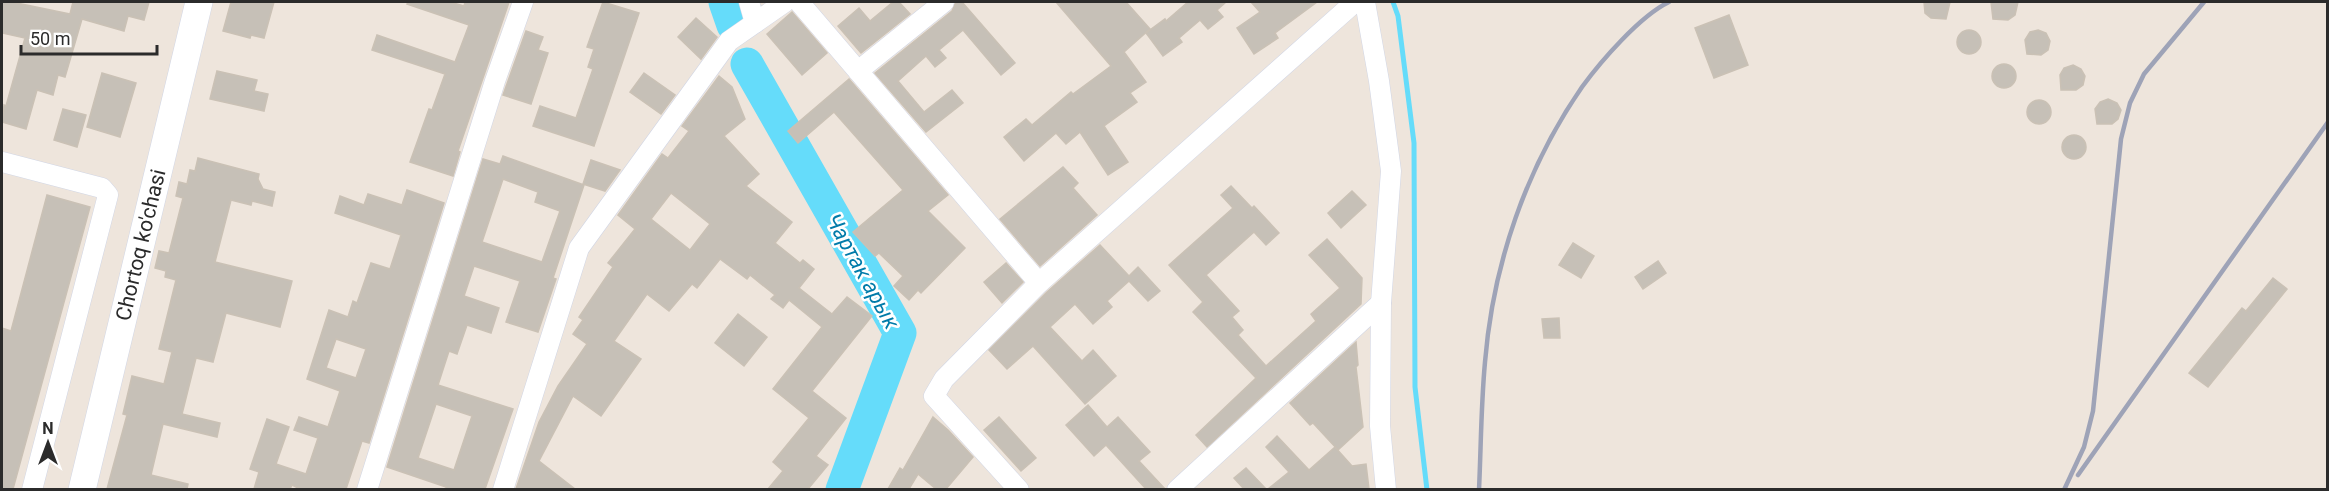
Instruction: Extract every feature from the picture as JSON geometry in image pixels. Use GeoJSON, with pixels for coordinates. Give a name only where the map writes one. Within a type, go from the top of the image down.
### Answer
{"type":"FeatureCollection","features":[{"type":"Feature","properties":{"kind":"street","name":"Chortoq ko'chasi"},"geometry":{"type":"LineString","coordinates":[[82,489],[199,2]]}},
{"type":"Feature","properties":{"kind":"street"},"geometry":{"type":"LineString","coordinates":[[367,489],[495,81],[523,2]]}},
{"type":"Feature","properties":{"kind":"street"},"geometry":{"type":"LineString","coordinates":[[749,2],[755,23]]}},
{"type":"Feature","properties":{"kind":"street"},"geometry":{"type":"LineString","coordinates":[[503,489],[579,248],[729,41],[785,2]]}},
{"type":"Feature","properties":{"kind":"street"},"geometry":{"type":"LineString","coordinates":[[799,2],[1039,283]]}},
{"type":"Feature","properties":{"kind":"street"},"geometry":{"type":"LineString","coordinates":[[858,71],[944,2]]}},
{"type":"Feature","properties":{"kind":"street"},"geometry":{"type":"LineString","coordinates":[[1019,489],[934,396],[944,379],[1039,283],[1355,2]]}},
{"type":"Feature","properties":{"kind":"street"},"geometry":{"type":"LineString","coordinates":[[1365,2],[1379,81],[1390,171],[1381,303],[1380,426],[1386,489]]}},
{"type":"Feature","properties":{"kind":"street"},"geometry":{"type":"LineString","coordinates":[[2,162],[102,188],[108,195],[32,489]]}},
{"type":"Feature","properties":{"kind":"street"},"geometry":{"type":"LineString","coordinates":[[1177,489],[1381,303]]}},
{"type":"Feature","properties":{"kind":"building"},"geometry":{"type":"Polygon","coordinates":[[[2,2],[70,14],[73,2],[149,2],[144,20],[128,16],[124,31],[82,19],[65,77],[58,75],[53,95],[37,90],[26,129],[2,122],[4,105],[6,106],[25,38],[2,33],[2,2]]]}},
{"type":"Feature","properties":{"kind":"building"},"geometry":{"type":"Polygon","coordinates":[[[231,2],[274,2],[264,38],[251,35],[250,38],[223,31],[231,2]]]}},
{"type":"Feature","properties":{"kind":"building"},"geometry":{"type":"Polygon","coordinates":[[[408,2],[450,2],[464,6],[465,2],[509,2],[458,151],[460,152],[453,176],[410,162],[429,109],[432,110],[445,74],[372,50],[377,35],[455,62],[469,25],[407,4],[408,2]]]}},
{"type":"Feature","properties":{"kind":"building"},"geometry":{"type":"Polygon","coordinates":[[[603,2],[639,13],[594,146],[533,126],[540,106],[576,118],[593,69],[588,67],[594,49],[587,47],[603,2]]]}},
{"type":"Feature","properties":{"kind":"building"},"geometry":{"type":"Polygon","coordinates":[[[893,2],[899,2],[910,14],[861,53],[838,26],[859,8],[870,21],[893,2]]]}},
{"type":"Feature","properties":{"kind":"building"},"geometry":{"type":"Polygon","coordinates":[[[956,2],[962,2],[1015,63],[1001,75],[963,30],[939,50],[946,58],[935,67],[926,56],[898,81],[924,112],[952,90],[963,103],[926,132],[875,73],[952,11],[956,2]]]}},
{"type":"Feature","properties":{"kind":"building"},"geometry":{"type":"Polygon","coordinates":[[[1056,2],[1126,2],[1150,29],[1124,52],[1146,82],[1130,93],[1137,102],[1104,126],[1128,162],[1108,175],[1080,132],[1066,144],[1056,133],[1024,161],[1004,137],[1026,119],[1032,125],[1071,92],[1073,94],[1111,66],[1056,2]]]}},
{"type":"Feature","properties":{"kind":"building"},"geometry":{"type":"Polygon","coordinates":[[[1188,2],[1226,2],[1217,10],[1223,17],[1208,29],[1200,20],[1179,38],[1182,42],[1163,56],[1146,33],[1165,19],[1166,21],[1188,2]]]}},
{"type":"Feature","properties":{"kind":"building"},"geometry":{"type":"Polygon","coordinates":[[[1251,2],[1317,2],[1275,33],[1278,38],[1254,54],[1237,28],[1260,12],[1251,2]]]}},
{"type":"Feature","properties":{"kind":"building"},"geometry":{"type":"Polygon","coordinates":[[[1924,2],[1950,2],[1946,19],[1931,18],[1925,13],[1924,2]]]}},
{"type":"Feature","properties":{"kind":"building"},"geometry":{"type":"Polygon","coordinates":[[[1991,2],[2018,2],[2015,15],[2008,20],[1993,19],[1991,2]]]}},
{"type":"Feature","properties":{"kind":"building"},"geometry":{"type":"Polygon","coordinates":[[[792,12],[827,53],[802,75],[767,34],[792,12]]]}},
{"type":"Feature","properties":{"kind":"building"},"geometry":{"type":"Polygon","coordinates":[[[1729,15],[1748,65],[1714,78],[1695,28],[1729,15]]]}},
{"type":"Feature","properties":{"kind":"building"},"geometry":{"type":"Polygon","coordinates":[[[696,18],[717,37],[701,59],[678,37],[696,18]]]}},
{"type":"Feature","properties":{"kind":"building"},"geometry":{"type":"Polygon","coordinates":[[[1969,30],[1978,33],[1981,42],[1978,51],[1969,54],[1960,51],[1957,42],[1960,33],[1969,30]]]}},
{"type":"Feature","properties":{"kind":"building"},"geometry":{"type":"Polygon","coordinates":[[[2038,30],[2046,33],[2050,41],[2048,50],[2041,55],[2027,54],[2025,40],[2030,32],[2038,30]]]}},
{"type":"Feature","properties":{"kind":"building"},"geometry":{"type":"Polygon","coordinates":[[[526,31],[543,37],[538,50],[548,53],[531,104],[503,95],[526,31]]]}},
{"type":"Feature","properties":{"kind":"building"},"geometry":{"type":"Polygon","coordinates":[[[2004,64],[2013,67],[2016,76],[2013,85],[2004,88],[1995,85],[1992,76],[1995,67],[2004,64]]]}},
{"type":"Feature","properties":{"kind":"building"},"geometry":{"type":"Polygon","coordinates":[[[2073,65],[2081,69],[2085,76],[2083,85],[2076,90],[2061,90],[2060,75],[2064,68],[2073,65]]]}},
{"type":"Feature","properties":{"kind":"building"},"geometry":{"type":"Polygon","coordinates":[[[217,71],[257,80],[254,91],[268,94],[264,111],[210,99],[217,71]]]}},
{"type":"Feature","properties":{"kind":"building"},"geometry":{"type":"Polygon","coordinates":[[[102,73],[136,83],[120,137],[87,127],[102,73]]]}},
{"type":"Feature","properties":{"kind":"building"},"geometry":{"type":"Polygon","coordinates":[[[644,73],[675,95],[661,114],[630,92],[644,73]]]}},
{"type":"Feature","properties":{"kind":"building"},"geometry":{"type":"Polygon","coordinates":[[[719,76],[732,87],[745,119],[724,136],[759,174],[746,186],[792,222],[775,243],[800,263],[803,260],[814,269],[799,288],[832,314],[847,297],[872,316],[812,391],[846,418],[816,456],[828,465],[808,489],[768,489],[783,471],[773,462],[809,418],[773,389],[822,327],[789,300],[783,308],[771,299],[775,295],[750,275],[747,279],[720,259],[697,288],[692,284],[669,311],[647,294],[614,341],[641,359],[601,416],[573,396],[539,461],[575,489],[516,489],[539,422],[558,386],[587,344],[573,334],[583,320],[579,317],[613,267],[608,263],[635,229],[618,215],[662,154],[668,158],[689,131],[682,126],[719,76]],[[671,193],[651,219],[690,250],[710,224],[671,193]]]}},
{"type":"Feature","properties":{"kind":"building"},"geometry":{"type":"Polygon","coordinates":[[[849,79],[948,195],[928,211],[965,248],[921,293],[918,290],[909,300],[894,286],[903,276],[879,253],[875,256],[853,232],[903,190],[834,112],[798,143],[788,131],[849,79]]]}},
{"type":"Feature","properties":{"kind":"building"},"geometry":{"type":"Polygon","coordinates":[[[2108,99],[2117,103],[2121,110],[2118,119],[2112,124],[2097,124],[2095,109],[2100,102],[2108,99]]]}},
{"type":"Feature","properties":{"kind":"building"},"geometry":{"type":"Polygon","coordinates":[[[2039,100],[2048,103],[2051,112],[2048,121],[2039,124],[2030,121],[2027,112],[2030,103],[2039,100]]]}},
{"type":"Feature","properties":{"kind":"building"},"geometry":{"type":"Polygon","coordinates":[[[63,109],[86,115],[77,147],[54,140],[63,109]]]}},
{"type":"Feature","properties":{"kind":"building"},"geometry":{"type":"Polygon","coordinates":[[[2074,135],[2083,138],[2086,147],[2083,156],[2074,159],[2065,156],[2062,147],[2065,138],[2074,135]]]}},
{"type":"Feature","properties":{"kind":"building"},"geometry":{"type":"Polygon","coordinates":[[[503,156],[584,185],[553,278],[556,279],[538,332],[506,322],[520,281],[474,266],[464,296],[499,308],[491,333],[467,325],[457,354],[449,351],[438,385],[513,409],[485,489],[446,489],[446,487],[387,467],[483,159],[500,164],[503,156]],[[503,179],[482,242],[542,262],[560,211],[535,202],[538,192],[503,179]],[[436,404],[418,458],[454,470],[472,416],[436,404]]]}},
{"type":"Feature","properties":{"kind":"building"},"geometry":{"type":"Polygon","coordinates":[[[198,158],[259,174],[258,179],[263,189],[275,192],[272,206],[252,201],[251,205],[231,200],[215,262],[292,281],[280,327],[226,313],[213,362],[196,358],[182,414],[220,423],[217,437],[163,424],[151,475],[188,484],[187,489],[107,489],[127,415],[123,414],[132,376],[164,384],[172,352],[159,349],[176,280],[165,277],[166,271],[155,268],[159,251],[169,253],[183,198],[176,196],[179,182],[187,184],[190,170],[195,171],[198,158]]]}},
{"type":"Feature","properties":{"kind":"building"},"geometry":{"type":"Polygon","coordinates":[[[591,160],[620,170],[605,191],[583,184],[591,160]]]}},
{"type":"Feature","properties":{"kind":"building"},"geometry":{"type":"Polygon","coordinates":[[[1063,167],[1078,183],[1073,188],[1097,215],[1040,266],[1000,219],[1063,167]]]}},
{"type":"Feature","properties":{"kind":"building"},"geometry":{"type":"Polygon","coordinates":[[[1231,186],[1252,208],[1254,206],[1279,233],[1266,245],[1254,232],[1206,275],[1239,311],[1232,317],[1243,330],[1238,335],[1266,366],[1316,321],[1311,314],[1340,288],[1309,255],[1327,239],[1362,278],[1361,304],[1207,447],[1196,435],[1256,378],[1193,312],[1203,302],[1169,265],[1233,208],[1221,195],[1231,186]]]}},
{"type":"Feature","properties":{"kind":"building"},"geometry":{"type":"Polygon","coordinates":[[[407,190],[444,203],[369,443],[362,441],[346,489],[300,489],[292,485],[290,489],[254,489],[259,472],[250,469],[267,419],[289,427],[276,464],[306,474],[318,438],[294,430],[299,417],[328,427],[340,391],[307,379],[329,310],[348,317],[353,301],[357,303],[371,263],[390,269],[401,235],[335,213],[340,196],[364,205],[368,194],[402,205],[407,190]],[[336,339],[326,368],[356,378],[366,349],[336,339]]]}},
{"type":"Feature","properties":{"kind":"building"},"geometry":{"type":"Polygon","coordinates":[[[1352,191],[1366,205],[1341,228],[1328,213],[1352,191]]]}},
{"type":"Feature","properties":{"kind":"building"},"geometry":{"type":"Polygon","coordinates":[[[47,195],[90,207],[13,489],[2,489],[2,328],[11,331],[47,195]]]}},
{"type":"Feature","properties":{"kind":"building"},"geometry":{"type":"Polygon","coordinates":[[[1573,243],[1594,256],[1581,278],[1559,265],[1573,243]]]}},
{"type":"Feature","properties":{"kind":"building"},"geometry":{"type":"Polygon","coordinates":[[[1100,245],[1129,276],[1138,267],[1160,291],[1148,301],[1129,281],[1107,301],[1112,307],[1093,324],[1075,304],[1050,327],[1082,361],[1093,350],[1116,376],[1085,404],[1033,346],[1007,369],[989,350],[1047,292],[1100,245]]]}},
{"type":"Feature","properties":{"kind":"building"},"geometry":{"type":"Polygon","coordinates":[[[1658,261],[1666,273],[1643,289],[1635,277],[1658,261]]]}},
{"type":"Feature","properties":{"kind":"building"},"geometry":{"type":"Polygon","coordinates":[[[1006,263],[1023,282],[1002,303],[984,282],[1006,263]]]}},
{"type":"Feature","properties":{"kind":"building"},"geometry":{"type":"Polygon","coordinates":[[[2273,278],[2287,289],[2208,387],[2189,373],[2242,308],[2246,311],[2273,278]]]}},
{"type":"Feature","properties":{"kind":"building"},"geometry":{"type":"Polygon","coordinates":[[[738,314],[767,337],[744,366],[715,343],[738,314]]]}},
{"type":"Feature","properties":{"kind":"building"},"geometry":{"type":"Polygon","coordinates":[[[1559,318],[1560,338],[1544,338],[1542,319],[1559,318]]]}},
{"type":"Feature","properties":{"kind":"building"},"geometry":{"type":"Polygon","coordinates":[[[1356,342],[1358,365],[1356,367],[1363,427],[1338,450],[1313,423],[1310,425],[1290,403],[1356,342]]]}},
{"type":"Feature","properties":{"kind":"building"},"geometry":{"type":"Polygon","coordinates":[[[1088,405],[1107,427],[1118,417],[1150,452],[1139,461],[1165,489],[1146,489],[1106,445],[1094,456],[1066,425],[1088,405]]]}},
{"type":"Feature","properties":{"kind":"building"},"geometry":{"type":"Polygon","coordinates":[[[933,417],[973,457],[946,489],[936,489],[918,474],[909,489],[888,489],[900,468],[903,470],[933,417]]]}},
{"type":"Feature","properties":{"kind":"building"},"geometry":{"type":"Polygon","coordinates":[[[999,417],[1036,458],[1021,471],[984,430],[999,417]]]}},
{"type":"Feature","properties":{"kind":"building"},"geometry":{"type":"Polygon","coordinates":[[[1277,436],[1309,470],[1335,447],[1352,466],[1366,464],[1369,489],[1268,489],[1289,472],[1266,447],[1277,436]]]}},
{"type":"Feature","properties":{"kind":"building"},"geometry":{"type":"Polygon","coordinates":[[[1246,468],[1266,489],[1244,489],[1234,478],[1246,468]]]}},
{"type":"Feature","properties":{"kind":"waterway","name":"Чартак арык"},"geometry":{"type":"LineString","coordinates":[[725,2],[733,25]]}},
{"type":"Feature","properties":{"kind":"waterway"},"geometry":{"type":"LineString","coordinates":[[1393,2],[1398,16],[1414,143],[1415,387],[1427,490]]}},
{"type":"Feature","properties":{"kind":"waterway","name":"Чартак арык"},"geometry":{"type":"LineString","coordinates":[[747,64],[900,333],[842,490]]}},
{"type":"Feature","properties":{"kind":"railway"},"geometry":{"type":"LineString","coordinates":[[1479,490],[1483,394],[1489,325],[1504,253],[1529,184],[1562,118],[1590,76],[1634,28],[1669,2]]}},
{"type":"Feature","properties":{"kind":"railway"},"geometry":{"type":"LineString","coordinates":[[2064,490],[2084,447],[2093,411],[2121,139],[2130,103],[2144,74],[2204,2]]}},
{"type":"Feature","properties":{"kind":"railway"},"geometry":{"type":"LineString","coordinates":[[2078,475],[2328,122]]}}]}
